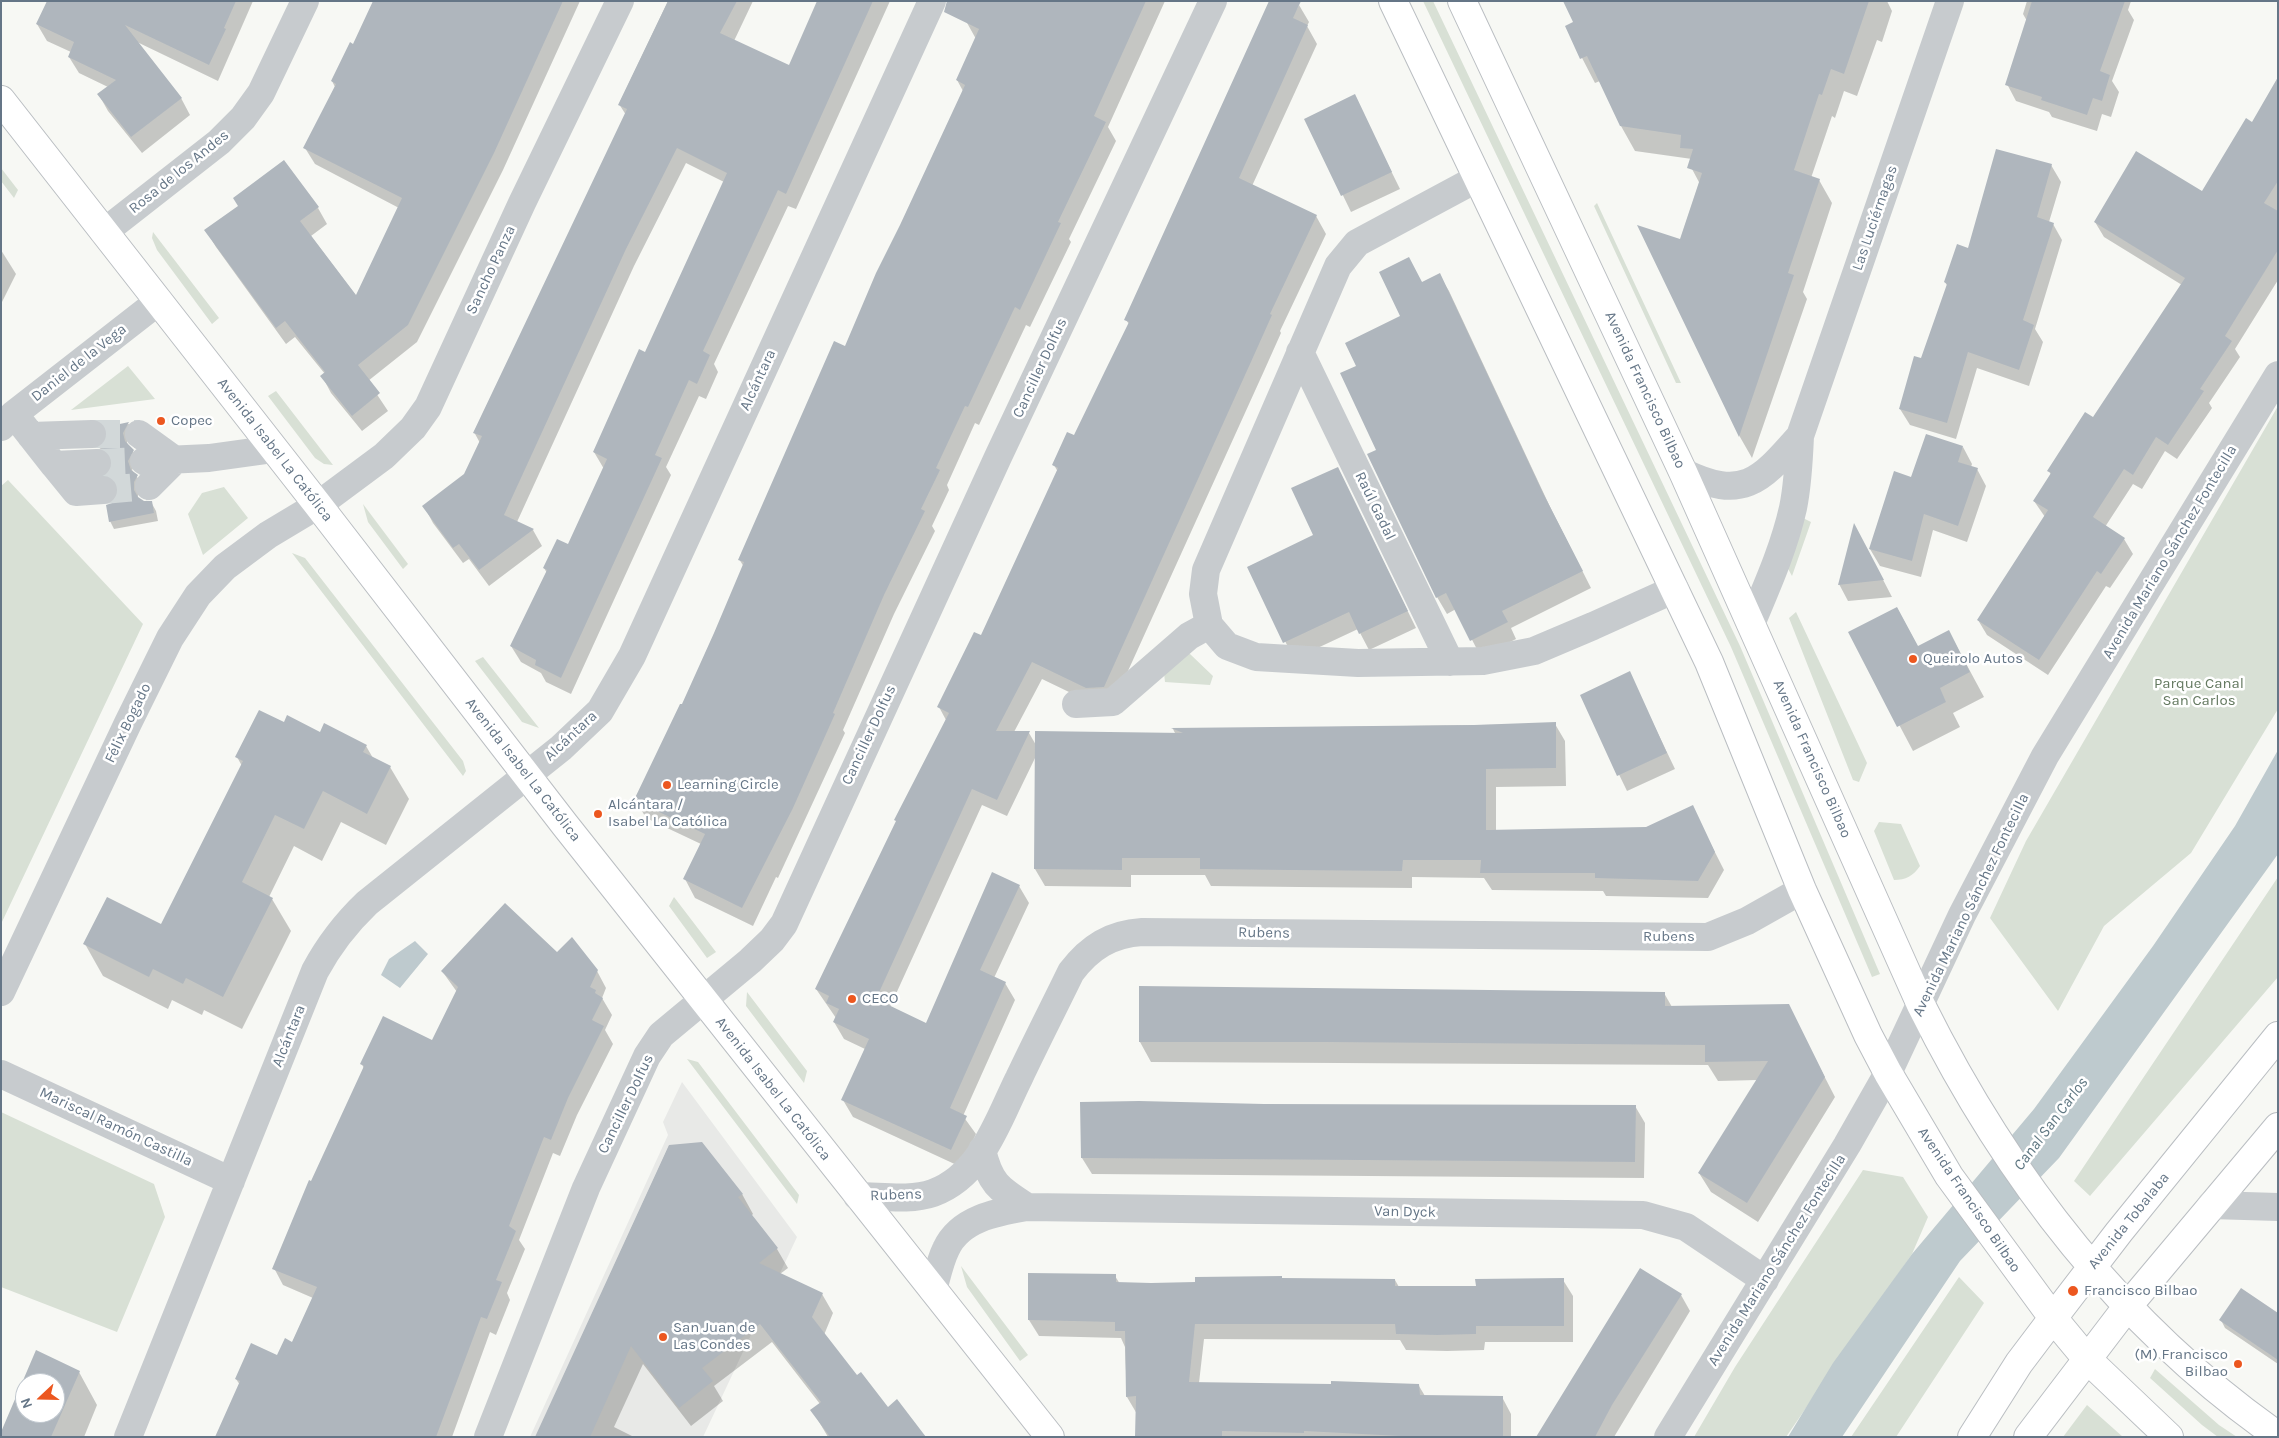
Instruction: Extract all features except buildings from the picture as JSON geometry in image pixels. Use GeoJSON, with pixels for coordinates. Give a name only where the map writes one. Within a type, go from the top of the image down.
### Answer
{"type":"FeatureCollection","features":[{"type":"Feature","properties":{"kind":"main road","name":"Avenida Francisco Bilbao"},"geometry":{"type":"LineString","coordinates":[[1393,1],[1709,662],[1802,890],[1868,1035],[1888,1074],[1949,1176],[2053,1318],[2087,1358],[2169,1437]]}},
{"type":"Feature","properties":{"kind":"main road","name":"Avenida Francisco Bilbao"},"geometry":{"type":"LineString","coordinates":[[1462,1],[1683,472],[1921,1005],[1956,1075],[1984,1121],[2044,1206],[2092,1268],[2127,1307],[2189,1367],[2278,1436]]}},
{"type":"Feature","properties":{"kind":"main road","name":"Avenida Isabel La Católica"},"geometry":{"type":"LineString","coordinates":[[1,100],[703,1000],[1050,1437]]}},
{"type":"Feature","properties":{"kind":"main road","name":"Avenida Tobalaba"},"geometry":{"type":"LineString","coordinates":[[1972,1437],[2019,1363],[2053,1318],[2278,1036]]}},
{"type":"Feature","properties":{"kind":"main road"},"geometry":{"type":"LineString","coordinates":[[2028,1437],[2127,1307],[2278,1127]]}},
{"type":"Feature","properties":{"kind":"street","name":"Rosa de los Andes"},"geometry":{"type":"LineString","coordinates":[[104,232],[219,142],[243,118],[261,93],[305,1]]}},
{"type":"Feature","properties":{"kind":"street","name":"Sancho Panza"},"geometry":{"type":"LineString","coordinates":[[318,504],[384,456],[413,428],[428,407],[522,203],[620,1]]}},
{"type":"Feature","properties":{"kind":"street","name":"Alcántara"},"geometry":{"type":"LineString","coordinates":[[128,1437],[315,971],[330,945],[348,921],[367,903],[561,748],[600,711],[632,656],[932,1]]}},
{"type":"Feature","properties":{"kind":"street","name":"Canciller Dolfus"},"geometry":{"type":"LineString","coordinates":[[488,1437],[586,1188],[647,1056],[662,1035],[750,961],[772,940],[784,924],[1002,448],[1213,1]]}},
{"type":"Feature","properties":{"kind":"street","name":"Las Luciérnagas"},"geometry":{"type":"LineString","coordinates":[[1751,624],[1776,565],[1790,521],[1796,489],[1800,436],[1950,1]]}},
{"type":"Feature","properties":{"kind":"street"},"geometry":{"type":"LineString","coordinates":[[1478,178],[1357,243],[1338,266],[1206,570],[1203,594],[1209,625],[1227,646],[1256,657],[1358,663],[1483,661],[1534,651],[1675,589]]}},
{"type":"Feature","properties":{"kind":"street","name":"Daniel de la Vega"},"geometry":{"type":"LineString","coordinates":[[8,420],[159,301]]}},
{"type":"Feature","properties":{"kind":"street","name":"Raúl Gadal"},"geometry":{"type":"LineString","coordinates":[[1300,352],[1450,662]]}},
{"type":"Feature","properties":{"kind":"street","name":"Avenida Mariano Sánchez Fontecilla"},"geometry":{"type":"LineString","coordinates":[[1668,1437],[1847,1145],[1888,1074],[1962,916],[2045,756],[2278,375]]}},
{"type":"Feature","properties":{"kind":"street"},"geometry":{"type":"LineString","coordinates":[[8,420],[31,436],[76,492],[103,490]]}},
{"type":"Feature","properties":{"kind":"street"},"geometry":{"type":"LineString","coordinates":[[31,436],[92,434]]}},
{"type":"Feature","properties":{"kind":"street"},"geometry":{"type":"LineString","coordinates":[[139,434],[176,460]]}},
{"type":"Feature","properties":{"kind":"street","name":"Las Luciérnagas"},"geometry":{"type":"LineString","coordinates":[[1683,472],[1704,482],[1717,485],[1752,482],[1768,472],[1800,436]]}},
{"type":"Feature","properties":{"kind":"street"},"geometry":{"type":"LineString","coordinates":[[146,473],[176,460],[274,450]]}},
{"type":"Feature","properties":{"kind":"street"},"geometry":{"type":"LineString","coordinates":[[54,465],[97,463]]}},
{"type":"Feature","properties":{"kind":"street","name":"Félix Bogado"},"geometry":{"type":"LineString","coordinates":[[1,992],[170,638],[198,595],[225,567],[268,535],[318,504]]}},
{"type":"Feature","properties":{"kind":"street"},"geometry":{"type":"LineString","coordinates":[[1076,704],[1113,702],[1189,636],[1209,625]]}},
{"type":"Feature","properties":{"kind":"street","name":"Rubens"},"geometry":{"type":"LineString","coordinates":[[857,1196],[914,1197],[932,1194],[946,1187],[965,1173],[992,1136],[1071,972],[1082,957],[1111,937],[1142,932],[1708,937],[1740,924],[1802,890]]}},
{"type":"Feature","properties":{"kind":"street","name":"Mariscal Ramón Castilla"},"geometry":{"type":"LineString","coordinates":[[1,1074],[231,1181]]}},
{"type":"Feature","properties":{"kind":"street"},"geometry":{"type":"LineString","coordinates":[[982,1150],[987,1171],[999,1189],[1027,1207]]}},
{"type":"Feature","properties":{"kind":"street"},"geometry":{"type":"LineString","coordinates":[[2211,1205],[2278,1207]]}},
{"type":"Feature","properties":{"kind":"street","name":"Van Dyck"},"geometry":{"type":"LineString","coordinates":[[933,1290],[946,1248],[962,1229],[978,1219],[1003,1211],[1027,1207],[1643,1215],[1686,1227],[1765,1280]]}},
{"type":"Feature","properties":{"kind":"shaded area","name":"San Juan de Las Condes"},"geometry":{"type":"Polygon","coordinates":[[[682,1082],[797,1237],[703,1437],[530,1437],[668,1135],[663,1122],[682,1082]]]}},
{"type":"Feature","properties":{"kind":"green space"},"geometry":{"type":"Polygon","coordinates":[[[1423,1],[1433,1],[1740,646],[1880,974],[1872,977],[1731,647],[1423,1]]]}},
{"type":"Feature","properties":{"kind":"green space"},"geometry":{"type":"Polygon","coordinates":[[[1,168],[18,190],[14,198],[1,181],[1,168]]]}},
{"type":"Feature","properties":{"kind":"green space"},"geometry":{"type":"Polygon","coordinates":[[[1597,203],[1681,383],[1676,383],[1594,206],[1597,203]]]}},
{"type":"Feature","properties":{"kind":"green space"},"geometry":{"type":"Polygon","coordinates":[[[153,232],[219,318],[212,324],[157,250],[152,238],[153,232]]]}},
{"type":"Feature","properties":{"kind":"green space"},"geometry":{"type":"Polygon","coordinates":[[[128,366],[155,399],[71,410],[128,366]]]}},
{"type":"Feature","properties":{"kind":"green space"},"geometry":{"type":"Polygon","coordinates":[[[276,391],[333,465],[324,464],[315,458],[268,396],[276,391]]]}},
{"type":"Feature","properties":{"kind":"green space","name":"Parque Canal San Carlos"},"geometry":{"type":"Polygon","coordinates":[[[2278,406],[2278,709],[2191,853],[2104,926],[2058,1011],[1990,918],[2026,841],[2278,406]]]}},
{"type":"Feature","properties":{"kind":"green space"},"geometry":{"type":"Polygon","coordinates":[[[8,480],[143,624],[1,924],[1,486],[8,480]]]}},
{"type":"Feature","properties":{"kind":"green space"},"geometry":{"type":"Polygon","coordinates":[[[224,487],[248,518],[203,555],[188,514],[202,493],[224,487]]]}},
{"type":"Feature","properties":{"kind":"green space"},"geometry":{"type":"Polygon","coordinates":[[[363,504],[408,564],[403,569],[368,522],[363,504]]]}},
{"type":"Feature","properties":{"kind":"green space"},"geometry":{"type":"Polygon","coordinates":[[[1801,517],[1811,522],[1792,576],[1786,565],[1801,517]]]}},
{"type":"Feature","properties":{"kind":"green space"},"geometry":{"type":"Polygon","coordinates":[[[292,553],[305,558],[463,761],[466,771],[463,776],[292,553]]]}},
{"type":"Feature","properties":{"kind":"green space"},"geometry":{"type":"Polygon","coordinates":[[[1796,612],[1867,763],[1859,782],[1853,780],[1789,618],[1796,612]]]}},
{"type":"Feature","properties":{"kind":"green space"},"geometry":{"type":"Polygon","coordinates":[[[1183,653],[1190,654],[1213,676],[1210,685],[1165,682],[1164,673],[1183,653]]]}},
{"type":"Feature","properties":{"kind":"green space"},"geometry":{"type":"Polygon","coordinates":[[[483,657],[539,728],[522,722],[475,661],[483,657]]]}},
{"type":"Feature","properties":{"kind":"green space"},"geometry":{"type":"Polygon","coordinates":[[[1879,822],[1901,824],[1920,866],[1909,877],[1894,880],[1874,831],[1879,822]]]}},
{"type":"Feature","properties":{"kind":"green space"},"geometry":{"type":"Polygon","coordinates":[[[2278,877],[2278,977],[2090,1196],[2074,1181],[2278,877]]]}},
{"type":"Feature","properties":{"kind":"green space"},"geometry":{"type":"Polygon","coordinates":[[[674,897],[716,952],[707,958],[669,906],[674,897]]]}},
{"type":"Feature","properties":{"kind":"green space"},"geometry":{"type":"Polygon","coordinates":[[[747,992],[807,1071],[804,1083],[746,1006],[747,992]]]}},
{"type":"Feature","properties":{"kind":"green space"},"geometry":{"type":"Polygon","coordinates":[[[687,1059],[698,1062],[799,1195],[797,1204],[687,1059]]]}},
{"type":"Feature","properties":{"kind":"green space"},"geometry":{"type":"Polygon","coordinates":[[[1,1112],[154,1184],[165,1217],[117,1332],[1,1287],[1,1112]]]}},
{"type":"Feature","properties":{"kind":"green space"},"geometry":{"type":"Polygon","coordinates":[[[1863,1170],[1903,1177],[1928,1217],[1912,1254],[1786,1437],[1694,1437],[1735,1367],[1863,1170]]]}},
{"type":"Feature","properties":{"kind":"green space"},"geometry":{"type":"Polygon","coordinates":[[[961,1266],[1028,1355],[1020,1361],[967,1287],[961,1266]]]}},
{"type":"Feature","properties":{"kind":"green space"},"geometry":{"type":"Polygon","coordinates":[[[1959,1277],[1984,1303],[1896,1437],[1851,1437],[1959,1277]]]}},
{"type":"Feature","properties":{"kind":"green space"},"geometry":{"type":"Polygon","coordinates":[[[2155,1369],[2219,1425],[2237,1437],[2218,1437],[2202,1425],[2150,1378],[2155,1369]]]}},
{"type":"Feature","properties":{"kind":"green space"},"geometry":{"type":"Polygon","coordinates":[[[2087,1405],[2123,1437],[2063,1437],[2087,1405]]]}},
{"type":"Feature","properties":{"kind":"water","name":"Canal San Carlos"},"geometry":{"type":"Polygon","coordinates":[[[2278,750],[2278,854],[2059,1158],[1960,1261],[1842,1437],[1788,1437],[1833,1363],[1912,1254],[2034,1109],[2153,946],[2235,826],[2278,750]]]}},
{"type":"Feature","properties":{"kind":"water"},"geometry":{"type":"Polygon","coordinates":[[[415,941],[428,954],[400,988],[381,975],[389,959],[415,941]]]}},
{"type":"Feature","properties":{"kind":"tunnel"},"geometry":{"type":"LineString","coordinates":[[92,434],[139,434]]}},
{"type":"Feature","properties":{"kind":"tunnel"},"geometry":{"type":"LineString","coordinates":[[97,463],[144,461]]}},
{"type":"Feature","properties":{"kind":"tunnel"},"geometry":{"type":"LineString","coordinates":[[103,490],[149,486]]}},
{"type":"Feature","properties":{"kind":"place","name":"Copec"},"geometry":{"type":"Point","coordinates":[161,421]}},
{"type":"Feature","properties":{"kind":"place","name":"Queirolo Autos"},"geometry":{"type":"Point","coordinates":[1913,659]}},
{"type":"Feature","properties":{"kind":"place","name":"Learning Circle"},"geometry":{"type":"Point","coordinates":[667,785]}},
{"type":"Feature","properties":{"kind":"place","name":"Alcántara / Isabel La Católica"},"geometry":{"type":"Point","coordinates":[598,814]}},
{"type":"Feature","properties":{"kind":"place","name":"CECO"},"geometry":{"type":"Point","coordinates":[852,999]}},
{"type":"Feature","properties":{"kind":"place","name":"Francisco Bilbao"},"geometry":{"type":"Point","coordinates":[2073,1291]}},
{"type":"Feature","properties":{"kind":"place","name":"San Juan de Las Condes"},"geometry":{"type":"Point","coordinates":[663,1337]}},
{"type":"Feature","properties":{"kind":"place","name":"(M) Francisco Bilbao"},"geometry":{"type":"Point","coordinates":[2238,1364]}}]}
